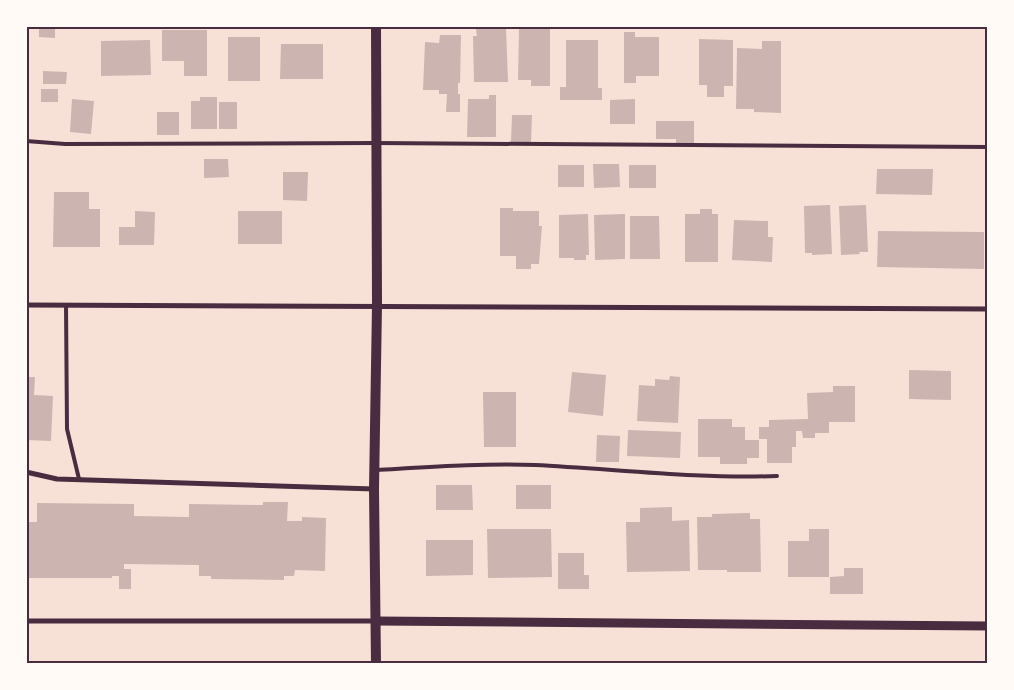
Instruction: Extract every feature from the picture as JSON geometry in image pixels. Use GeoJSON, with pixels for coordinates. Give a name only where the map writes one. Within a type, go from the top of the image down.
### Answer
{"type":"FeatureCollection","features":[{"type":"Feature","properties":{"kind":"main road"},"geometry":{"type":"LineString","coordinates":[[376,26],[377,305],[374,470],[376,664]]}},
{"type":"Feature","properties":{"kind":"street"},"geometry":{"type":"LineString","coordinates":[[26,305],[988,308]]}},
{"type":"Feature","properties":{"kind":"street"},"geometry":{"type":"LineString","coordinates":[[26,472],[57,479],[374,489]]}},
{"type":"Feature","properties":{"kind":"street"},"geometry":{"type":"LineString","coordinates":[[26,621],[375,621],[988,626]]}},
{"type":"Feature","properties":{"kind":"lane"},"geometry":{"type":"LineString","coordinates":[[26,141],[64,144],[376,143],[988,146]]}},
{"type":"Feature","properties":{"kind":"lane"},"geometry":{"type":"LineString","coordinates":[[66,305],[67,430],[79,480]]}},
{"type":"Feature","properties":{"kind":"lane"},"geometry":{"type":"LineString","coordinates":[[374,470],[532,465],[734,478],[777,476]]}},
{"type":"Feature","properties":{"kind":"building"},"geometry":{"type":"Polygon","coordinates":[[[39,26],[55,26],[55,38],[39,37],[39,26]]]}},
{"type":"Feature","properties":{"kind":"building"},"geometry":{"type":"Polygon","coordinates":[[[506,28],[508,82],[474,82],[473,36],[477,36],[476,29],[506,28]]]}},
{"type":"Feature","properties":{"kind":"building"},"geometry":{"type":"Polygon","coordinates":[[[519,29],[550,29],[550,86],[531,86],[531,80],[518,80],[519,29]]]}},
{"type":"Feature","properties":{"kind":"building"},"geometry":{"type":"Polygon","coordinates":[[[162,30],[207,30],[207,76],[184,76],[184,61],[162,61],[162,30]]]}},
{"type":"Feature","properties":{"kind":"building"},"geometry":{"type":"Polygon","coordinates":[[[624,32],[635,32],[635,37],[659,37],[659,76],[636,76],[636,83],[624,83],[624,32]]]}},
{"type":"Feature","properties":{"kind":"building"},"geometry":{"type":"Polygon","coordinates":[[[440,35],[461,35],[460,83],[458,83],[460,112],[446,112],[447,94],[439,94],[439,90],[423,90],[425,42],[439,43],[440,35]]]}},
{"type":"Feature","properties":{"kind":"building"},"geometry":{"type":"Polygon","coordinates":[[[228,37],[260,37],[260,81],[228,81],[228,37]]]}},
{"type":"Feature","properties":{"kind":"building"},"geometry":{"type":"Polygon","coordinates":[[[699,39],[733,40],[733,86],[724,86],[724,97],[707,97],[707,85],[699,85],[699,39]]]}},
{"type":"Feature","properties":{"kind":"building"},"geometry":{"type":"Polygon","coordinates":[[[150,40],[151,75],[101,76],[101,41],[150,40]]]}},
{"type":"Feature","properties":{"kind":"building"},"geometry":{"type":"Polygon","coordinates":[[[566,40],[598,40],[598,88],[602,88],[602,100],[560,100],[560,87],[566,87],[566,40]]]}},
{"type":"Feature","properties":{"kind":"building"},"geometry":{"type":"Polygon","coordinates":[[[762,41],[781,41],[781,113],[754,112],[754,109],[736,109],[737,48],[762,49],[762,41]]]}},
{"type":"Feature","properties":{"kind":"building"},"geometry":{"type":"Polygon","coordinates":[[[281,44],[323,44],[323,79],[280,79],[281,44]]]}},
{"type":"Feature","properties":{"kind":"building"},"geometry":{"type":"Polygon","coordinates":[[[43,71],[67,72],[66,84],[43,84],[43,71]]]}},
{"type":"Feature","properties":{"kind":"building"},"geometry":{"type":"Polygon","coordinates":[[[41,89],[58,89],[58,102],[41,102],[41,89]]]}},
{"type":"Feature","properties":{"kind":"building"},"geometry":{"type":"Polygon","coordinates":[[[489,95],[496,95],[496,137],[467,137],[468,99],[489,99],[489,95]]]}},
{"type":"Feature","properties":{"kind":"building"},"geometry":{"type":"Polygon","coordinates":[[[200,97],[217,97],[217,129],[191,129],[191,101],[200,101],[200,97]]]}},
{"type":"Feature","properties":{"kind":"building"},"geometry":{"type":"Polygon","coordinates":[[[72,99],[94,101],[91,134],[70,132],[72,99]]]}},
{"type":"Feature","properties":{"kind":"building"},"geometry":{"type":"Polygon","coordinates":[[[635,99],[635,124],[610,124],[610,100],[635,99]]]}},
{"type":"Feature","properties":{"kind":"building"},"geometry":{"type":"Polygon","coordinates":[[[219,102],[237,102],[237,129],[219,129],[219,102]]]}},
{"type":"Feature","properties":{"kind":"building"},"geometry":{"type":"Polygon","coordinates":[[[157,112],[179,112],[179,135],[157,135],[157,112]]]}},
{"type":"Feature","properties":{"kind":"building"},"geometry":{"type":"Polygon","coordinates":[[[512,115],[532,115],[531,143],[511,142],[512,115]]]}},
{"type":"Feature","properties":{"kind":"building"},"geometry":{"type":"Polygon","coordinates":[[[656,121],[694,121],[694,143],[676,143],[676,139],[656,139],[656,121]]]}},
{"type":"Feature","properties":{"kind":"building"},"geometry":{"type":"Polygon","coordinates":[[[204,159],[228,159],[229,177],[204,178],[204,159]]]}},
{"type":"Feature","properties":{"kind":"building"},"geometry":{"type":"Polygon","coordinates":[[[593,164],[619,164],[620,187],[594,188],[593,164]]]}},
{"type":"Feature","properties":{"kind":"building"},"geometry":{"type":"Polygon","coordinates":[[[558,165],[584,165],[584,187],[558,187],[558,165]]]}},
{"type":"Feature","properties":{"kind":"building"},"geometry":{"type":"Polygon","coordinates":[[[629,165],[656,165],[656,188],[629,188],[629,165]]]}},
{"type":"Feature","properties":{"kind":"building"},"geometry":{"type":"Polygon","coordinates":[[[877,169],[933,169],[932,195],[876,194],[877,169]]]}},
{"type":"Feature","properties":{"kind":"building"},"geometry":{"type":"Polygon","coordinates":[[[283,172],[308,172],[307,201],[283,200],[283,172]]]}},
{"type":"Feature","properties":{"kind":"building"},"geometry":{"type":"Polygon","coordinates":[[[54,192],[89,192],[89,209],[100,209],[100,247],[53,247],[54,192]]]}},
{"type":"Feature","properties":{"kind":"building"},"geometry":{"type":"Polygon","coordinates":[[[830,205],[832,254],[812,255],[812,253],[805,253],[804,206],[830,205]]]}},
{"type":"Feature","properties":{"kind":"building"},"geometry":{"type":"Polygon","coordinates":[[[866,205],[868,252],[841,255],[839,206],[866,205]]]}},
{"type":"Feature","properties":{"kind":"building"},"geometry":{"type":"Polygon","coordinates":[[[500,208],[513,208],[513,211],[539,211],[539,226],[542,226],[539,264],[531,264],[531,269],[516,269],[516,256],[500,256],[500,208]]]}},
{"type":"Feature","properties":{"kind":"building"},"geometry":{"type":"Polygon","coordinates":[[[700,209],[712,209],[712,214],[718,214],[718,262],[685,262],[685,214],[700,214],[700,209]]]}},
{"type":"Feature","properties":{"kind":"building"},"geometry":{"type":"Polygon","coordinates":[[[135,211],[155,212],[154,245],[119,245],[119,227],[135,227],[135,211]]]}},
{"type":"Feature","properties":{"kind":"building"},"geometry":{"type":"Polygon","coordinates":[[[238,211],[282,211],[282,244],[238,244],[238,211]]]}},
{"type":"Feature","properties":{"kind":"building"},"geometry":{"type":"Polygon","coordinates":[[[588,214],[589,255],[586,255],[586,260],[559,258],[559,215],[588,214]]]}},
{"type":"Feature","properties":{"kind":"building"},"geometry":{"type":"Polygon","coordinates":[[[625,214],[625,259],[595,260],[594,215],[625,214]]]}},
{"type":"Feature","properties":{"kind":"building"},"geometry":{"type":"Polygon","coordinates":[[[630,216],[659,216],[660,259],[630,259],[630,216]]]}},
{"type":"Feature","properties":{"kind":"building"},"geometry":{"type":"Polygon","coordinates":[[[734,220],[768,221],[768,237],[773,237],[772,262],[732,260],[734,220]]]}},
{"type":"Feature","properties":{"kind":"building"},"geometry":{"type":"Polygon","coordinates":[[[878,231],[984,232],[984,269],[877,267],[878,231]]]}},
{"type":"Feature","properties":{"kind":"building"},"geometry":{"type":"Polygon","coordinates":[[[909,370],[951,371],[951,400],[909,399],[909,370]]]}},
{"type":"Feature","properties":{"kind":"building"},"geometry":{"type":"Polygon","coordinates":[[[572,372],[606,375],[603,416],[568,412],[572,372]]]}},
{"type":"Feature","properties":{"kind":"building"},"geometry":{"type":"Polygon","coordinates":[[[670,376],[680,377],[678,423],[637,421],[639,385],[655,386],[655,379],[669,380],[670,376]]]}},
{"type":"Feature","properties":{"kind":"building"},"geometry":{"type":"Polygon","coordinates":[[[26,377],[35,377],[34,395],[53,396],[51,441],[26,440],[26,377]]]}},
{"type":"Feature","properties":{"kind":"building"},"geometry":{"type":"Polygon","coordinates":[[[833,386],[855,386],[855,422],[829,422],[829,433],[815,433],[815,438],[803,438],[802,431],[796,431],[796,447],[792,447],[792,463],[767,463],[767,439],[759,439],[759,427],[769,427],[769,420],[808,419],[807,393],[833,392],[833,386]]]}},
{"type":"Feature","properties":{"kind":"building"},"geometry":{"type":"Polygon","coordinates":[[[483,392],[516,392],[516,447],[484,447],[483,392]]]}},
{"type":"Feature","properties":{"kind":"building"},"geometry":{"type":"Polygon","coordinates":[[[698,419],[732,419],[732,427],[745,427],[745,440],[759,440],[759,458],[747,458],[747,464],[720,464],[720,457],[698,457],[698,419]]]}},
{"type":"Feature","properties":{"kind":"building"},"geometry":{"type":"Polygon","coordinates":[[[628,430],[681,432],[680,458],[627,456],[628,430]]]}},
{"type":"Feature","properties":{"kind":"building"},"geometry":{"type":"Polygon","coordinates":[[[597,435],[620,436],[619,462],[596,462],[597,435]]]}},
{"type":"Feature","properties":{"kind":"building"},"geometry":{"type":"Polygon","coordinates":[[[436,485],[472,485],[473,510],[436,510],[436,485]]]}},
{"type":"Feature","properties":{"kind":"building"},"geometry":{"type":"Polygon","coordinates":[[[516,485],[551,485],[551,509],[516,509],[516,485]]]}},
{"type":"Feature","properties":{"kind":"building"},"geometry":{"type":"Polygon","coordinates":[[[263,502],[288,502],[287,521],[302,521],[302,517],[326,518],[325,571],[295,570],[294,576],[284,576],[284,580],[211,579],[211,576],[199,576],[199,565],[124,564],[124,569],[131,569],[131,589],[119,589],[119,576],[112,576],[112,578],[28,578],[28,570],[26,570],[26,522],[37,522],[37,503],[134,504],[134,516],[189,517],[189,504],[263,505],[263,502]]]}},
{"type":"Feature","properties":{"kind":"building"},"geometry":{"type":"Polygon","coordinates":[[[672,507],[672,521],[689,520],[690,571],[627,572],[626,522],[640,522],[640,508],[672,507]]]}},
{"type":"Feature","properties":{"kind":"building"},"geometry":{"type":"Polygon","coordinates":[[[750,513],[750,519],[760,519],[761,572],[698,570],[697,517],[712,517],[712,514],[750,513]]]}},
{"type":"Feature","properties":{"kind":"building"},"geometry":{"type":"Polygon","coordinates":[[[487,529],[551,529],[552,577],[488,578],[487,529]]]}},
{"type":"Feature","properties":{"kind":"building"},"geometry":{"type":"Polygon","coordinates":[[[809,529],[829,529],[829,577],[788,577],[788,541],[809,541],[809,529]]]}},
{"type":"Feature","properties":{"kind":"building"},"geometry":{"type":"Polygon","coordinates":[[[426,540],[473,540],[473,575],[426,576],[426,540]]]}},
{"type":"Feature","properties":{"kind":"building"},"geometry":{"type":"Polygon","coordinates":[[[558,553],[584,553],[584,575],[589,575],[589,589],[558,589],[558,553]]]}},
{"type":"Feature","properties":{"kind":"building"},"geometry":{"type":"Polygon","coordinates":[[[844,568],[863,568],[863,594],[830,594],[830,577],[844,576],[844,568]]]}}]}
